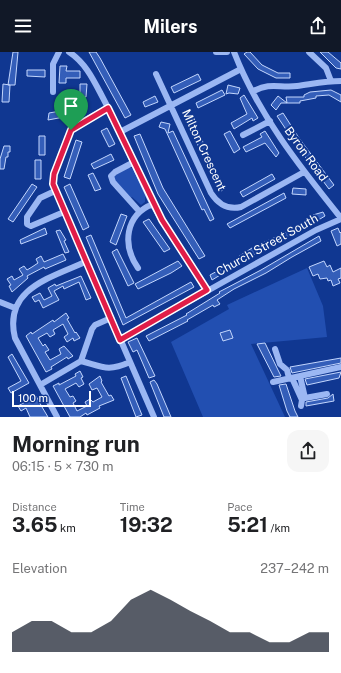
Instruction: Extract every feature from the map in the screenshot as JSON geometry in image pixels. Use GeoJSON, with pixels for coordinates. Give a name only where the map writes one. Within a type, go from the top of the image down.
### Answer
{"type":"FeatureCollection","features":[{"type":"Feature","properties":{"kind":"street"},"geometry":{"type":"LineString","coordinates":[[53,92],[53,64],[59,52]]}},
{"type":"Feature","properties":{"kind":"street"},"geometry":{"type":"LineString","coordinates":[[70,52],[85,66],[120,132],[153,204],[207,290]]}},
{"type":"Feature","properties":{"kind":"street"},"geometry":{"type":"LineString","coordinates":[[216,52],[227,52]]}},
{"type":"Feature","properties":{"kind":"street","name":"Byron Road"},"geometry":{"type":"LineString","coordinates":[[234,52],[241,69],[270,121],[304,172],[341,218]]}},
{"type":"Feature","properties":{"kind":"street"},"geometry":{"type":"LineString","coordinates":[[309,52],[326,68],[331,81]]}},
{"type":"Feature","properties":{"kind":"street"},"geometry":{"type":"LineString","coordinates":[[120,132],[241,69]]}},
{"type":"Feature","properties":{"kind":"street","name":"Milton Crescent"},"geometry":{"type":"LineString","coordinates":[[156,74],[211,193],[216,201],[222,205],[241,207],[304,172]]}},
{"type":"Feature","properties":{"kind":"street"},"geometry":{"type":"LineString","coordinates":[[254,91],[266,85],[290,87],[341,81]]}},
{"type":"Feature","properties":{"kind":"street"},"geometry":{"type":"LineString","coordinates":[[108,108],[76,125],[69,132],[53,179],[55,190],[85,262],[154,417]]}},
{"type":"Feature","properties":{"kind":"street","name":"Byron Road"},"geometry":{"type":"LineString","coordinates":[[243,135],[270,121]]}},
{"type":"Feature","properties":{"kind":"street"},"geometry":{"type":"LineString","coordinates":[[134,162],[115,172],[111,176],[113,182],[139,211]]}},
{"type":"Feature","properties":{"kind":"street"},"geometry":{"type":"LineString","coordinates":[[55,190],[40,198],[27,217],[26,222],[31,226],[64,212]]}},
{"type":"Feature","properties":{"kind":"street"},"geometry":{"type":"LineString","coordinates":[[138,268],[130,256],[127,243],[128,237],[139,211],[153,204]]}},
{"type":"Feature","properties":{"kind":"street","name":"Church Street South"},"geometry":{"type":"LineString","coordinates":[[120,340],[207,290],[316,230],[341,218]]}},
{"type":"Feature","properties":{"kind":"street"},"geometry":{"type":"LineString","coordinates":[[57,417],[14,338],[12,322],[15,308],[23,294],[30,288],[85,262]]}},
{"type":"Feature","properties":{"kind":"street"},"geometry":{"type":"LineString","coordinates":[[0,302],[15,308]]}},
{"type":"Feature","properties":{"kind":"street"},"geometry":{"type":"LineString","coordinates":[[40,385],[81,361],[92,329],[110,318]]}},
{"type":"Feature","properties":{"kind":"street"},"geometry":{"type":"LineString","coordinates":[[275,349],[280,364],[287,370],[302,400],[301,406]]}},
{"type":"Feature","properties":{"kind":"street"},"geometry":{"type":"LineString","coordinates":[[81,361],[110,369],[117,368],[130,362]]}},
{"type":"Feature","properties":{"kind":"street"},"geometry":{"type":"LineString","coordinates":[[273,382],[341,367]]}},
{"type":"Feature","properties":{"kind":"street"},"geometry":{"type":"LineString","coordinates":[[300,376],[305,398],[327,394]]}},
{"type":"Feature","properties":{"kind":"shaded area"},"geometry":{"type":"Polygon","coordinates":[[[128,168],[133,168],[145,196],[145,202],[141,205],[132,197],[130,198],[114,181],[114,176],[128,168]]]}},
{"type":"Feature","properties":{"kind":"shaded area"},"geometry":{"type":"Polygon","coordinates":[[[307,268],[323,306],[327,337],[251,344],[285,417],[203,417],[171,342],[229,309],[227,305],[307,268]]]}},
{"type":"Feature","properties":{"kind":"building"},"geometry":{"type":"Polygon","coordinates":[[[13,52],[18,52],[15,85],[8,85],[13,52]]]}},
{"type":"Feature","properties":{"kind":"building"},"geometry":{"type":"Polygon","coordinates":[[[89,52],[96,52],[100,58],[131,115],[125,118],[89,52]]]}},
{"type":"Feature","properties":{"kind":"building"},"geometry":{"type":"Polygon","coordinates":[[[250,52],[262,65],[278,73],[290,73],[290,78],[276,78],[258,69],[244,54],[250,52]]]}},
{"type":"Feature","properties":{"kind":"building"},"geometry":{"type":"Polygon","coordinates":[[[320,52],[328,52],[341,63],[341,69],[336,68],[320,52]]]}},
{"type":"Feature","properties":{"kind":"building"},"geometry":{"type":"Polygon","coordinates":[[[60,66],[67,66],[66,71],[80,71],[80,78],[66,78],[66,83],[59,83],[60,66]]]}},
{"type":"Feature","properties":{"kind":"building"},"geometry":{"type":"Polygon","coordinates":[[[27,70],[45,70],[45,77],[27,76],[27,70]]]}},
{"type":"Feature","properties":{"kind":"building"},"geometry":{"type":"Polygon","coordinates":[[[198,74],[201,80],[174,93],[171,87],[198,74]]]}},
{"type":"Feature","properties":{"kind":"building"},"geometry":{"type":"Polygon","coordinates":[[[3,84],[10,85],[9,102],[2,102],[3,84]]]}},
{"type":"Feature","properties":{"kind":"building"},"geometry":{"type":"Polygon","coordinates":[[[80,84],[87,84],[86,97],[80,97],[80,84]]]}},
{"type":"Feature","properties":{"kind":"building"},"geometry":{"type":"Polygon","coordinates":[[[228,85],[240,88],[238,94],[226,94],[228,85]]]}},
{"type":"Feature","properties":{"kind":"building"},"geometry":{"type":"Polygon","coordinates":[[[222,90],[225,95],[198,108],[196,103],[222,90]]]}},
{"type":"Feature","properties":{"kind":"building"},"geometry":{"type":"Polygon","coordinates":[[[331,90],[341,95],[341,102],[329,95],[316,96],[316,98],[300,101],[300,103],[287,103],[286,97],[304,97],[304,95],[310,92],[331,90]]]}},
{"type":"Feature","properties":{"kind":"building"},"geometry":{"type":"Polygon","coordinates":[[[244,95],[258,118],[253,121],[252,118],[234,129],[231,123],[247,114],[240,98],[244,95]]]}},
{"type":"Feature","properties":{"kind":"building"},"geometry":{"type":"Polygon","coordinates":[[[155,96],[158,102],[145,107],[143,102],[155,96]]]}},
{"type":"Feature","properties":{"kind":"building"},"geometry":{"type":"Polygon","coordinates":[[[278,96],[287,103],[281,103],[276,110],[271,105],[278,96]]]}},
{"type":"Feature","properties":{"kind":"building"},"geometry":{"type":"Polygon","coordinates":[[[80,106],[80,113],[64,114],[64,117],[48,120],[49,113],[66,110],[66,108],[80,106]]]}},
{"type":"Feature","properties":{"kind":"building"},"geometry":{"type":"Polygon","coordinates":[[[283,113],[299,138],[334,185],[329,189],[277,116],[283,113]]]}},
{"type":"Feature","properties":{"kind":"building"},"geometry":{"type":"Polygon","coordinates":[[[193,121],[225,189],[219,192],[188,123],[193,121]]]}},
{"type":"Feature","properties":{"kind":"building"},"geometry":{"type":"Polygon","coordinates":[[[161,122],[170,124],[168,133],[173,131],[214,219],[210,221],[204,209],[202,210],[165,129],[159,127],[161,122]]]}},
{"type":"Feature","properties":{"kind":"building"},"geometry":{"type":"Polygon","coordinates":[[[107,128],[115,144],[109,147],[101,131],[107,128]]]}},
{"type":"Feature","properties":{"kind":"building"},"geometry":{"type":"Polygon","coordinates":[[[230,131],[240,149],[234,153],[224,134],[230,131]]]}},
{"type":"Feature","properties":{"kind":"building"},"geometry":{"type":"Polygon","coordinates":[[[265,131],[279,153],[276,157],[265,143],[246,152],[243,147],[262,137],[260,134],[265,131]]]}},
{"type":"Feature","properties":{"kind":"building"},"geometry":{"type":"Polygon","coordinates":[[[140,134],[163,188],[205,256],[199,259],[158,194],[134,136],[140,134]]]}},
{"type":"Feature","properties":{"kind":"building"},"geometry":{"type":"Polygon","coordinates":[[[39,136],[45,136],[45,155],[39,155],[39,136]]]}},
{"type":"Feature","properties":{"kind":"building"},"geometry":{"type":"Polygon","coordinates":[[[76,140],[82,142],[70,179],[64,177],[76,140]]]}},
{"type":"Feature","properties":{"kind":"building"},"geometry":{"type":"Polygon","coordinates":[[[4,146],[10,146],[10,152],[8,152],[8,157],[6,157],[4,169],[0,169],[0,159],[4,146]]]}},
{"type":"Feature","properties":{"kind":"building"},"geometry":{"type":"Polygon","coordinates":[[[111,154],[114,160],[94,169],[91,164],[111,154]]]}},
{"type":"Feature","properties":{"kind":"building"},"geometry":{"type":"Polygon","coordinates":[[[35,160],[41,160],[41,179],[35,179],[35,160]]]}},
{"type":"Feature","properties":{"kind":"building"},"geometry":{"type":"Polygon","coordinates":[[[93,173],[101,189],[95,191],[88,175],[93,173]]]}},
{"type":"Feature","properties":{"kind":"building"},"geometry":{"type":"Polygon","coordinates":[[[272,174],[275,179],[243,197],[240,192],[272,174]]]}},
{"type":"Feature","properties":{"kind":"building"},"geometry":{"type":"Polygon","coordinates":[[[32,184],[37,187],[13,222],[8,219],[32,184]]]}},
{"type":"Feature","properties":{"kind":"building"},"geometry":{"type":"Polygon","coordinates":[[[70,184],[89,227],[83,230],[64,187],[70,184]]]}},
{"type":"Feature","properties":{"kind":"building"},"geometry":{"type":"Polygon","coordinates":[[[293,188],[306,189],[306,195],[292,194],[293,188]]]}},
{"type":"Feature","properties":{"kind":"building"},"geometry":{"type":"Polygon","coordinates":[[[284,193],[286,198],[230,228],[227,224],[284,193]]]}},
{"type":"Feature","properties":{"kind":"building"},"geometry":{"type":"Polygon","coordinates":[[[323,212],[325,216],[258,252],[212,280],[210,275],[239,259],[238,257],[252,248],[295,228],[314,217],[313,215],[323,212]]]}},
{"type":"Feature","properties":{"kind":"building"},"geometry":{"type":"Polygon","coordinates":[[[121,214],[127,216],[116,245],[110,242],[121,214]]]}},
{"type":"Feature","properties":{"kind":"building"},"geometry":{"type":"Polygon","coordinates":[[[149,219],[170,249],[164,252],[143,222],[149,219]]]}},
{"type":"Feature","properties":{"kind":"building"},"geometry":{"type":"Polygon","coordinates":[[[45,228],[47,234],[21,244],[20,240],[45,228]]]}},
{"type":"Feature","properties":{"kind":"building"},"geometry":{"type":"Polygon","coordinates":[[[338,228],[340,233],[341,232],[341,244],[337,246],[331,231],[338,228]]]}},
{"type":"Feature","properties":{"kind":"building"},"geometry":{"type":"Polygon","coordinates":[[[60,230],[66,240],[64,241],[69,252],[65,253],[56,231],[60,230]]]}},
{"type":"Feature","properties":{"kind":"building"},"geometry":{"type":"Polygon","coordinates":[[[91,235],[126,318],[191,282],[194,287],[123,325],[86,237],[91,235]]]}},
{"type":"Feature","properties":{"kind":"building"},"geometry":{"type":"Polygon","coordinates":[[[319,236],[321,241],[266,273],[234,289],[217,300],[220,304],[214,307],[213,305],[187,320],[188,321],[149,341],[146,336],[187,315],[186,314],[220,293],[219,292],[261,270],[319,236]]]}},
{"type":"Feature","properties":{"kind":"building"},"geometry":{"type":"Polygon","coordinates":[[[117,249],[134,283],[128,286],[112,252],[117,249]]]}},
{"type":"Feature","properties":{"kind":"building"},"geometry":{"type":"Polygon","coordinates":[[[63,254],[66,260],[45,269],[44,267],[27,276],[28,278],[12,292],[9,286],[11,285],[7,279],[12,276],[14,280],[23,275],[19,269],[24,266],[27,270],[38,263],[36,259],[41,256],[44,262],[63,254]]]}},
{"type":"Feature","properties":{"kind":"building"},"geometry":{"type":"Polygon","coordinates":[[[178,261],[182,266],[138,289],[135,284],[178,261]]]}},
{"type":"Feature","properties":{"kind":"building"},"geometry":{"type":"Polygon","coordinates":[[[324,261],[327,267],[330,265],[333,272],[341,268],[341,278],[338,279],[340,283],[333,286],[331,280],[328,281],[327,278],[320,279],[318,274],[313,276],[309,267],[324,261]]]}},
{"type":"Feature","properties":{"kind":"building"},"geometry":{"type":"Polygon","coordinates":[[[81,276],[91,298],[86,300],[79,282],[64,289],[63,286],[54,291],[59,300],[43,308],[39,300],[35,302],[32,297],[40,293],[44,300],[52,296],[48,288],[55,284],[56,286],[81,276]]]}},
{"type":"Feature","properties":{"kind":"building"},"geometry":{"type":"Polygon","coordinates":[[[66,313],[69,318],[67,319],[75,333],[76,332],[80,338],[74,341],[73,338],[67,342],[64,337],[68,334],[63,324],[53,330],[55,334],[50,337],[47,333],[38,338],[43,346],[45,344],[49,350],[45,352],[50,360],[61,354],[59,349],[64,346],[73,356],[68,359],[67,357],[46,372],[26,336],[31,332],[32,334],[53,320],[54,322],[66,313]]]}},
{"type":"Feature","properties":{"kind":"building"},"geometry":{"type":"Polygon","coordinates":[[[230,330],[233,338],[223,341],[220,333],[230,330]]]}},
{"type":"Feature","properties":{"kind":"building"},"geometry":{"type":"Polygon","coordinates":[[[137,338],[155,376],[149,378],[137,350],[133,352],[128,342],[137,338]]]}},
{"type":"Feature","properties":{"kind":"building"},"geometry":{"type":"Polygon","coordinates":[[[265,343],[281,376],[274,377],[257,344],[265,343]]]}},
{"type":"Feature","properties":{"kind":"building"},"geometry":{"type":"Polygon","coordinates":[[[12,354],[29,383],[11,393],[8,388],[21,381],[8,357],[12,354]]]}},
{"type":"Feature","properties":{"kind":"building"},"geometry":{"type":"Polygon","coordinates":[[[341,358],[341,363],[292,373],[290,367],[341,358]]]}},
{"type":"Feature","properties":{"kind":"building"},"geometry":{"type":"Polygon","coordinates":[[[80,371],[84,384],[79,387],[76,383],[65,389],[70,397],[73,396],[76,401],[73,403],[77,411],[87,406],[85,402],[90,399],[93,402],[102,397],[97,388],[92,390],[89,384],[100,376],[101,382],[109,396],[111,395],[114,400],[99,406],[100,408],[87,415],[86,413],[80,417],[70,417],[53,386],[59,383],[59,385],[76,376],[75,374],[80,371]]]}},
{"type":"Feature","properties":{"kind":"building"},"geometry":{"type":"Polygon","coordinates":[[[341,372],[339,378],[307,385],[305,379],[341,372]]]}},
{"type":"Feature","properties":{"kind":"building"},"geometry":{"type":"Polygon","coordinates":[[[126,376],[142,415],[136,417],[121,378],[126,376]]]}},
{"type":"Feature","properties":{"kind":"building"},"geometry":{"type":"Polygon","coordinates":[[[154,380],[171,417],[164,417],[150,382],[154,380]]]}},
{"type":"Feature","properties":{"kind":"building"},"geometry":{"type":"Polygon","coordinates":[[[286,384],[298,417],[290,417],[287,411],[279,385],[286,384]]]}},
{"type":"Feature","properties":{"kind":"building"},"geometry":{"type":"Polygon","coordinates":[[[333,394],[334,401],[306,406],[306,402],[328,398],[333,394]]]}},
{"type":"Feature","properties":{"kind":"building"},"geometry":{"type":"Polygon","coordinates":[[[36,396],[48,417],[30,417],[26,408],[21,411],[18,406],[36,396]]]}},
{"type":"Feature","properties":{"kind":"route"},"geometry":{"type":"LineString","coordinates":[[108,108],[128,147],[148,194],[162,220],[207,290],[120,340],[53,184],[54,174],[66,137],[71,130],[76,125],[108,108]]}}]}
